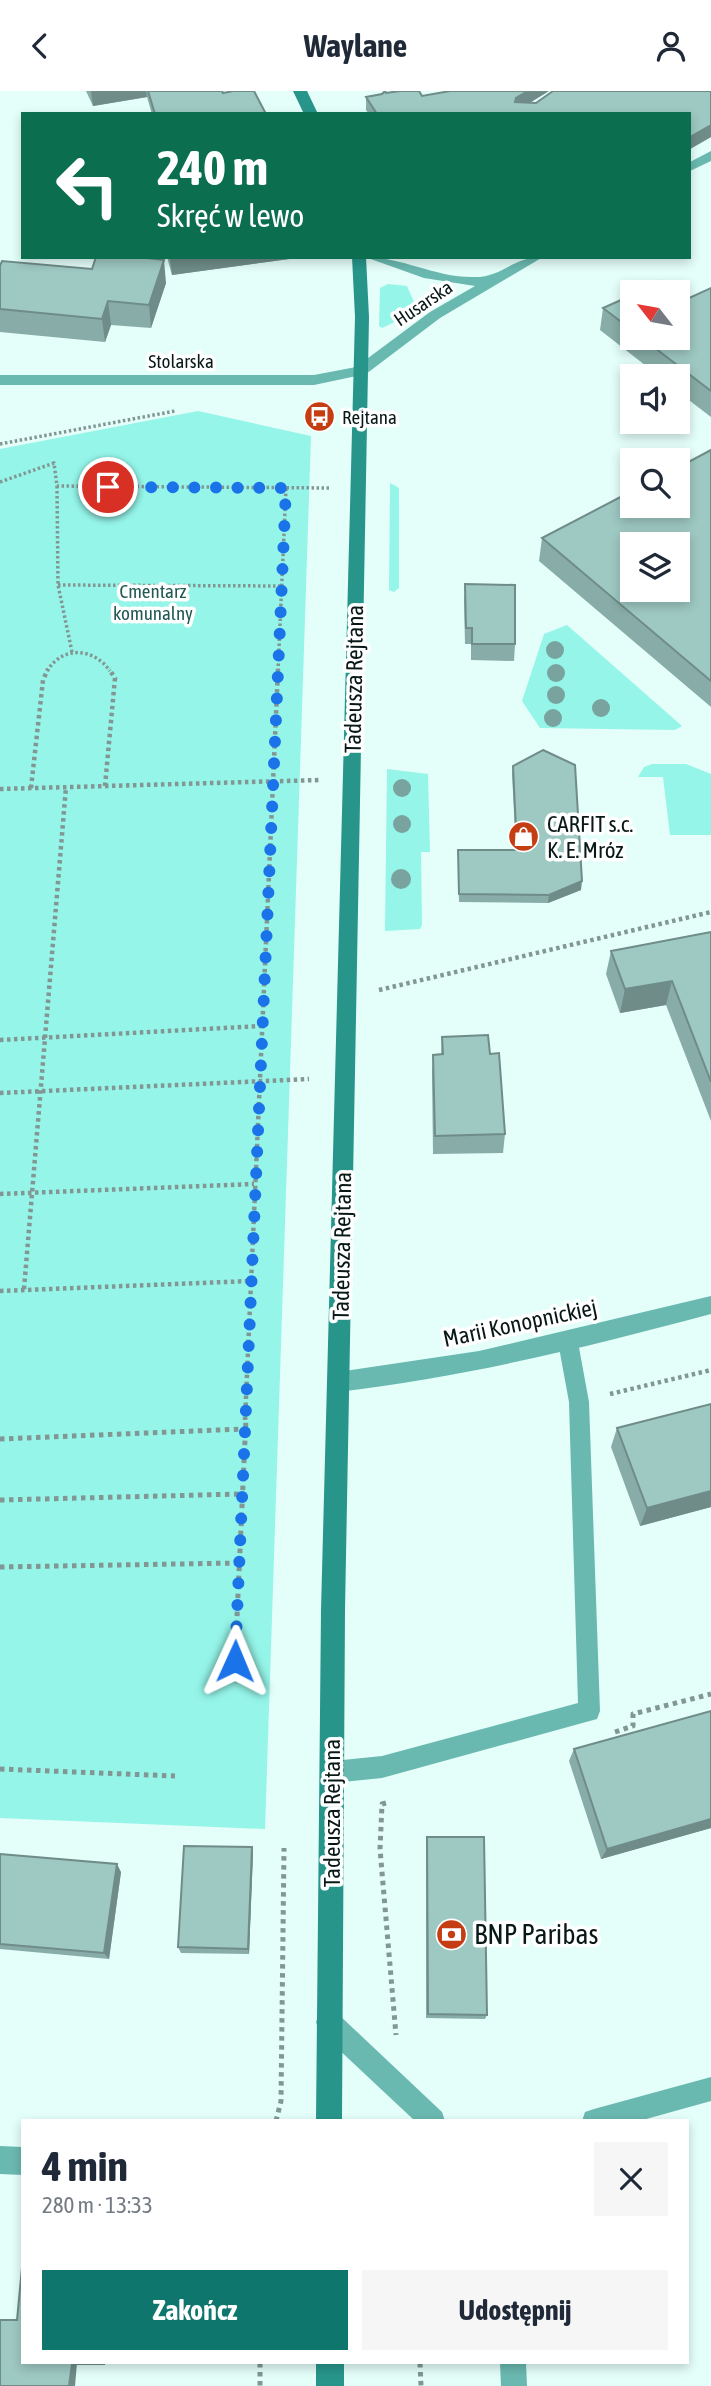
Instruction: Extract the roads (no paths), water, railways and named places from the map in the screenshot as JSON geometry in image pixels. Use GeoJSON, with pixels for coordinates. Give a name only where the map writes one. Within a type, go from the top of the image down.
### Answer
{"type":"FeatureCollection","features":[{"type":"Feature","properties":{"kind":"street"},"geometry":{"type":"LineString","coordinates":[[300,91],[310,112]]}},
{"type":"Feature","properties":{"kind":"street"},"geometry":{"type":"LineString","coordinates":[[691,166],[711,155]]}},
{"type":"Feature","properties":{"kind":"street","name":"Husarska"},"geometry":{"type":"LineString","coordinates":[[359,259],[361,371]]}},
{"type":"Feature","properties":{"kind":"street","name":"Husarska"},"geometry":{"type":"LineString","coordinates":[[377,259],[420,275],[464,283],[496,280]]}},
{"type":"Feature","properties":{"kind":"street"},"geometry":{"type":"LineString","coordinates":[[496,280],[533,259]]}},
{"type":"Feature","properties":{"kind":"street","name":"Husarska"},"geometry":{"type":"LineString","coordinates":[[361,371],[435,315],[496,280]]}},
{"type":"Feature","properties":{"kind":"street","name":"Stolarska"},"geometry":{"type":"LineString","coordinates":[[0,380],[314,380],[361,371]]}},
{"type":"Feature","properties":{"kind":"street","name":"Tadeusza Rejtana"},"geometry":{"type":"LineString","coordinates":[[329,2119],[328,2022],[338,1382],[361,371]]}},
{"type":"Feature","properties":{"kind":"street","name":"Marii Konopnickiej"},"geometry":{"type":"LineString","coordinates":[[338,1382],[389,1377],[568,1342],[711,1305]]}},
{"type":"Feature","properties":{"kind":"street"},"geometry":{"type":"LineString","coordinates":[[0,2160],[21,2161]]}},
{"type":"Feature","properties":{"kind":"street"},"geometry":{"type":"LineString","coordinates":[[330,2364],[330,2386]]}},
{"type":"Feature","properties":{"kind":"lane"},"geometry":{"type":"LineString","coordinates":[[332,1772],[382,1767],[589,1711],[579,1402],[568,1342]]}},
{"type":"Feature","properties":{"kind":"lane"},"geometry":{"type":"LineString","coordinates":[[328,2022],[431,2119]]}},
{"type":"Feature","properties":{"kind":"lane"},"geometry":{"type":"LineString","coordinates":[[601,2119],[711,2089]]}},
{"type":"Feature","properties":{"kind":"lane"},"geometry":{"type":"LineString","coordinates":[[513,2364],[514,2386]]}},
{"type":"Feature","properties":{"kind":"place","name":"Rejtana"},"geometry":{"type":"Point","coordinates":[319,417]}},
{"type":"Feature","properties":{"kind":"place","name":"CARFIT s.c. K. E. Mróz"},"geometry":{"type":"Point","coordinates":[524,837]}},
{"type":"Feature","properties":{"kind":"place","name":"BNP Paribas"},"geometry":{"type":"Point","coordinates":[451,1934]}},
{"type":"Feature","properties":{"kind":"park label","name":"Cmentarz komunalny"},"geometry":{"type":"Point","coordinates":[153,602]}}]}
